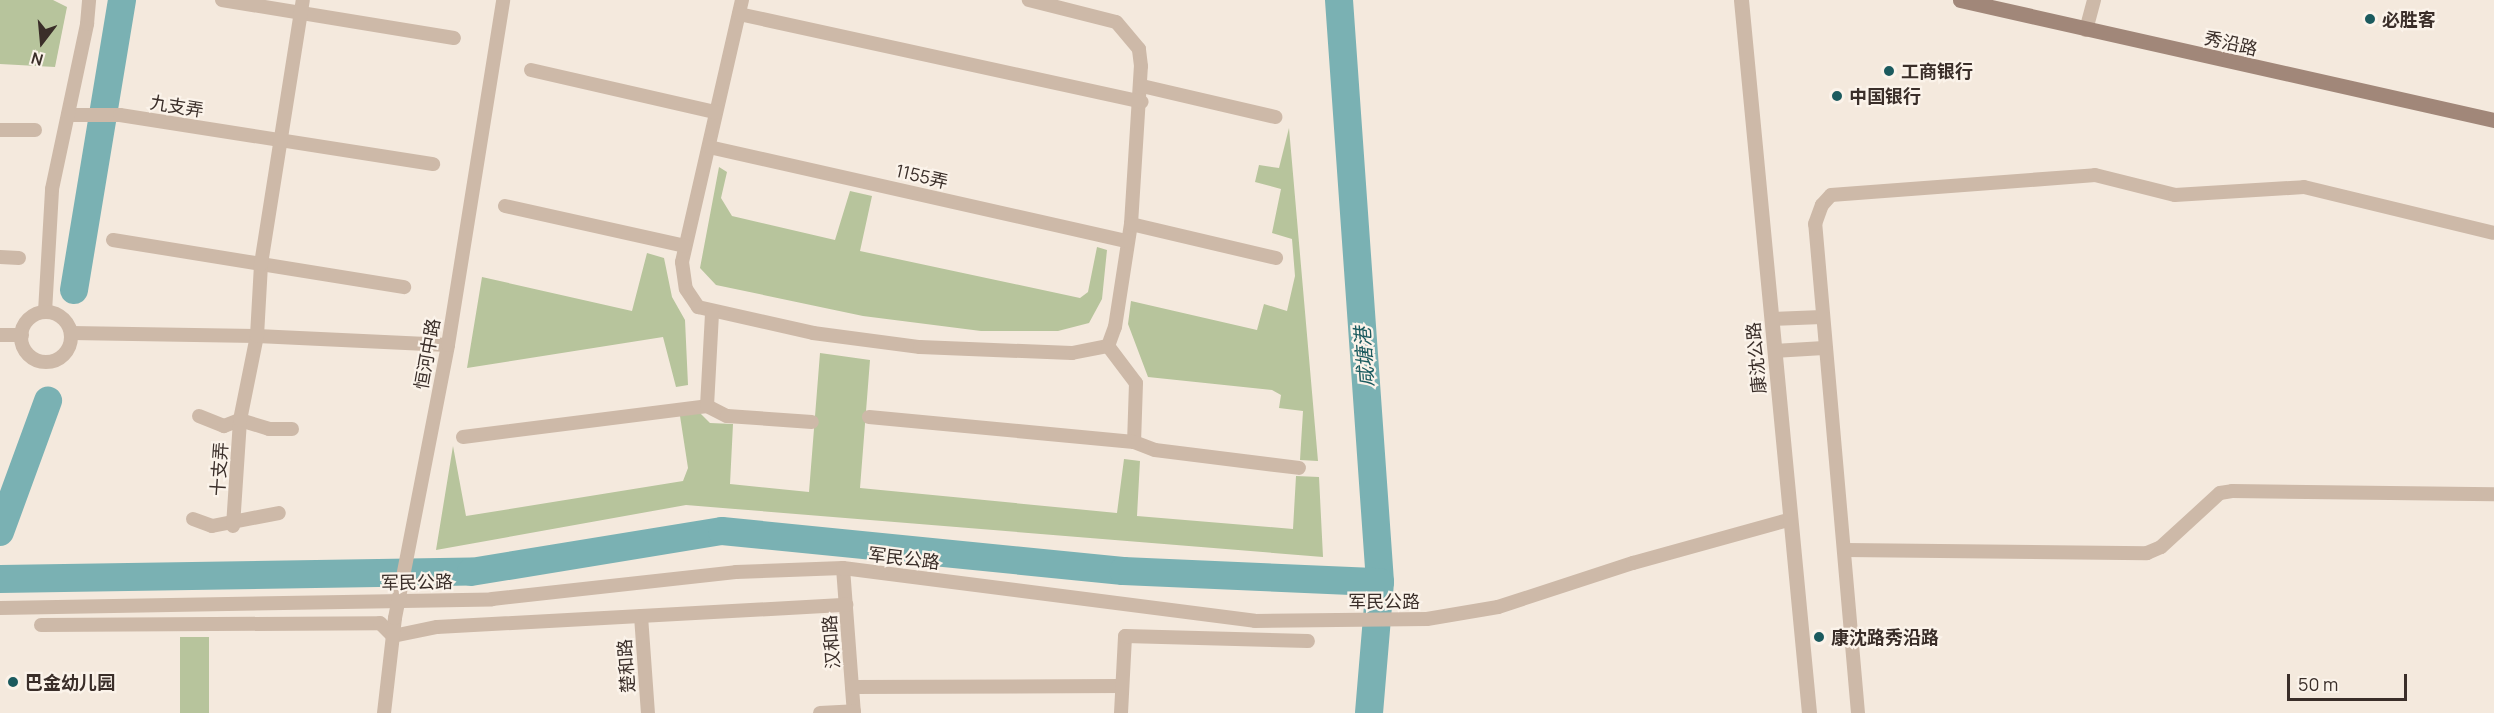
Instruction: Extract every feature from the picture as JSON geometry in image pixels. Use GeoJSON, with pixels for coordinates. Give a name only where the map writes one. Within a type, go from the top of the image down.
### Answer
{"type":"FeatureCollection","features":[{"type":"Feature","properties":{"kind":"main road","name":"秀沿路"},"geometry":{"type":"LineString","coordinates":[[1960,0],[2494,120]]}},
{"type":"Feature","properties":{"kind":"street"},"geometry":{"type":"LineString","coordinates":[[45,312],[52,189],[89,0]]}},
{"type":"Feature","properties":{"kind":"street"},"geometry":{"type":"LineString","coordinates":[[222,0],[302,6],[454,38]]}},
{"type":"Feature","properties":{"kind":"street","name":"恒河中路"},"geometry":{"type":"LineString","coordinates":[[384,713],[399,600],[448,345],[503,0]]}},
{"type":"Feature","properties":{"kind":"street","name":"康沈公路"},"geometry":{"type":"LineString","coordinates":[[1741,0],[1775,351],[1788,520],[1809,713]]}},
{"type":"Feature","properties":{"kind":"street"},"geometry":{"type":"LineString","coordinates":[[2086,30],[2094,0]]}},
{"type":"Feature","properties":{"kind":"street"},"geometry":{"type":"LineString","coordinates":[[1037,1],[1116,22],[1139,50],[1142,102],[1131,224],[1115,327],[1108,346]]}},
{"type":"Feature","properties":{"kind":"street"},"geometry":{"type":"LineString","coordinates":[[257,336],[261,264],[302,6]]}},
{"type":"Feature","properties":{"kind":"street"},"geometry":{"type":"LineString","coordinates":[[1108,346],[1071,353],[920,347],[813,333],[712,313],[698,307],[686,290],[682,262],[740,7],[1142,102]]}},
{"type":"Feature","properties":{"kind":"street"},"geometry":{"type":"LineString","coordinates":[[531,70],[715,112]]}},
{"type":"Feature","properties":{"kind":"street"},"geometry":{"type":"LineString","coordinates":[[1142,86],[1275,117]]}},
{"type":"Feature","properties":{"kind":"street","name":"九支弄"},"geometry":{"type":"LineString","coordinates":[[68,115],[112,116],[433,165]]}},
{"type":"Feature","properties":{"kind":"street"},"geometry":{"type":"LineString","coordinates":[[0,130],[35,130]]}},
{"type":"Feature","properties":{"kind":"street","name":"1155弄"},"geometry":{"type":"LineString","coordinates":[[709,147],[1127,241]]}},
{"type":"Feature","properties":{"kind":"street"},"geometry":{"type":"LineString","coordinates":[[1858,713],[1846,550],[1824,348],[1815,224],[1821,205],[1831,195],[2095,175],[2175,195],[2304,187],[2494,233]]}},
{"type":"Feature","properties":{"kind":"street"},"geometry":{"type":"LineString","coordinates":[[505,206],[685,246]]}},
{"type":"Feature","properties":{"kind":"street"},"geometry":{"type":"LineString","coordinates":[[1131,224],[1276,258]]}},
{"type":"Feature","properties":{"kind":"street"},"geometry":{"type":"LineString","coordinates":[[113,240],[404,287]]}},
{"type":"Feature","properties":{"kind":"street"},"geometry":{"type":"LineString","coordinates":[[0,257],[19,258]]}},
{"type":"Feature","properties":{"kind":"street"},"geometry":{"type":"LineString","coordinates":[[45,312],[63,319],[71,333],[66,351],[51,361],[32,357],[24,348],[22,335],[32,317],[45,312]]}},
{"type":"Feature","properties":{"kind":"street"},"geometry":{"type":"LineString","coordinates":[[707,406],[712,313]]}},
{"type":"Feature","properties":{"kind":"street"},"geometry":{"type":"LineString","coordinates":[[1772,319],[1822,317]]}},
{"type":"Feature","properties":{"kind":"street"},"geometry":{"type":"LineString","coordinates":[[71,333],[257,336],[448,345]]}},
{"type":"Feature","properties":{"kind":"street"},"geometry":{"type":"LineString","coordinates":[[0,335],[22,335]]}},
{"type":"Feature","properties":{"kind":"street","name":"十支弄"},"geometry":{"type":"LineString","coordinates":[[233,523],[240,420],[257,336]]}},
{"type":"Feature","properties":{"kind":"street"},"geometry":{"type":"LineString","coordinates":[[1108,346],[1136,383],[1134,442]]}},
{"type":"Feature","properties":{"kind":"street"},"geometry":{"type":"LineString","coordinates":[[1775,351],[1824,348]]}},
{"type":"Feature","properties":{"kind":"street"},"geometry":{"type":"LineString","coordinates":[[463,437],[707,406],[727,416],[812,422]]}},
{"type":"Feature","properties":{"kind":"street","name":"十支弄"},"geometry":{"type":"LineString","coordinates":[[199,416],[224,426],[240,420],[269,429],[292,429]]}},
{"type":"Feature","properties":{"kind":"street"},"geometry":{"type":"LineString","coordinates":[[869,417],[1134,442],[1155,450],[1299,468]]}},
{"type":"Feature","properties":{"kind":"street"},"geometry":{"type":"LineString","coordinates":[[1846,550],[2147,553],[2161,547],[2220,493],[2232,491],[2494,494]]}},
{"type":"Feature","properties":{"kind":"street","name":"十支弄"},"geometry":{"type":"LineString","coordinates":[[193,519],[212,526],[279,513]]}},
{"type":"Feature","properties":{"kind":"street","name":"军民公路"},"geometry":{"type":"LineString","coordinates":[[0,608],[492,599],[725,573],[843,568],[1255,621],[1427,619],[1498,607],[1633,563],[1788,520]]}},
{"type":"Feature","properties":{"kind":"street","name":"汉和路"},"geometry":{"type":"LineString","coordinates":[[843,568],[854,712]]}},
{"type":"Feature","properties":{"kind":"street"},"geometry":{"type":"LineString","coordinates":[[41,625],[380,623],[393,636],[437,627],[846,605]]}},
{"type":"Feature","properties":{"kind":"street","name":"楚和路"},"geometry":{"type":"LineString","coordinates":[[641,616],[648,713]]}},
{"type":"Feature","properties":{"kind":"street"},"geometry":{"type":"LineString","coordinates":[[1121,713],[1125,636],[1308,641]]}},
{"type":"Feature","properties":{"kind":"street"},"geometry":{"type":"LineString","coordinates":[[852,687],[1121,686]]}},
{"type":"Feature","properties":{"kind":"street"},"geometry":{"type":"LineString","coordinates":[[820,713],[854,712]]}},
{"type":"Feature","properties":{"kind":"green space"},"geometry":{"type":"Polygon","coordinates":[[[0,0],[53,0],[67,7],[55,67],[0,64],[0,0]]]}},
{"type":"Feature","properties":{"kind":"green space"},"geometry":{"type":"Polygon","coordinates":[[[1289,128],[1318,461],[1300,460],[1303,411],[1279,408],[1281,395],[1272,390],[1148,377],[1128,324],[1131,301],[1257,330],[1264,304],[1287,311],[1295,276],[1292,239],[1272,233],[1281,189],[1255,182],[1259,165],[1279,168],[1289,128]]]}},
{"type":"Feature","properties":{"kind":"green space"},"geometry":{"type":"Polygon","coordinates":[[[719,167],[727,172],[721,198],[732,216],[835,240],[850,191],[872,196],[860,251],[1080,298],[1088,292],[1097,247],[1107,250],[1102,299],[1089,323],[1058,331],[981,331],[863,316],[716,285],[700,268],[719,167]]]}},
{"type":"Feature","properties":{"kind":"green space"},"geometry":{"type":"Polygon","coordinates":[[[647,253],[664,258],[672,297],[685,320],[688,385],[676,387],[663,337],[467,368],[482,277],[632,311],[647,253]]]}},
{"type":"Feature","properties":{"kind":"green space"},"geometry":{"type":"Polygon","coordinates":[[[820,353],[870,360],[860,488],[1117,513],[1124,459],[1140,461],[1137,516],[1293,529],[1296,476],[1319,477],[1323,557],[686,505],[436,550],[453,446],[466,516],[683,481],[688,468],[680,416],[699,412],[710,423],[733,424],[730,484],[809,492],[820,353]]]}},
{"type":"Feature","properties":{"kind":"green space"},"geometry":{"type":"Polygon","coordinates":[[[180,637],[209,637],[209,713],[180,713],[180,637]]]}},
{"type":"Feature","properties":{"kind":"waterway"},"geometry":{"type":"LineString","coordinates":[[74,290],[122,0]]}},
{"type":"Feature","properties":{"kind":"waterway","name":"咸塘港"},"geometry":{"type":"LineString","coordinates":[[1339,0],[1380,582],[1369,713]]}},
{"type":"Feature","properties":{"kind":"waterway"},"geometry":{"type":"LineString","coordinates":[[0,532],[48,401]]}},
{"type":"Feature","properties":{"kind":"waterway"},"geometry":{"type":"LineString","coordinates":[[0,579],[471,572],[722,531],[1123,571],[1380,582]]}},
{"type":"Feature","properties":{"kind":"place","name":"必胜客"},"geometry":{"type":"Point","coordinates":[2370,19]}},
{"type":"Feature","properties":{"kind":"place","name":"工商银行"},"geometry":{"type":"Point","coordinates":[1889,71]}},
{"type":"Feature","properties":{"kind":"place","name":"中国银行"},"geometry":{"type":"Point","coordinates":[1837,96]}},
{"type":"Feature","properties":{"kind":"place","name":"康沈路秀沿路"},"geometry":{"type":"Point","coordinates":[1819,637]}},
{"type":"Feature","properties":{"kind":"place","name":"巴金幼儿园"},"geometry":{"type":"Point","coordinates":[13,682]}}]}
